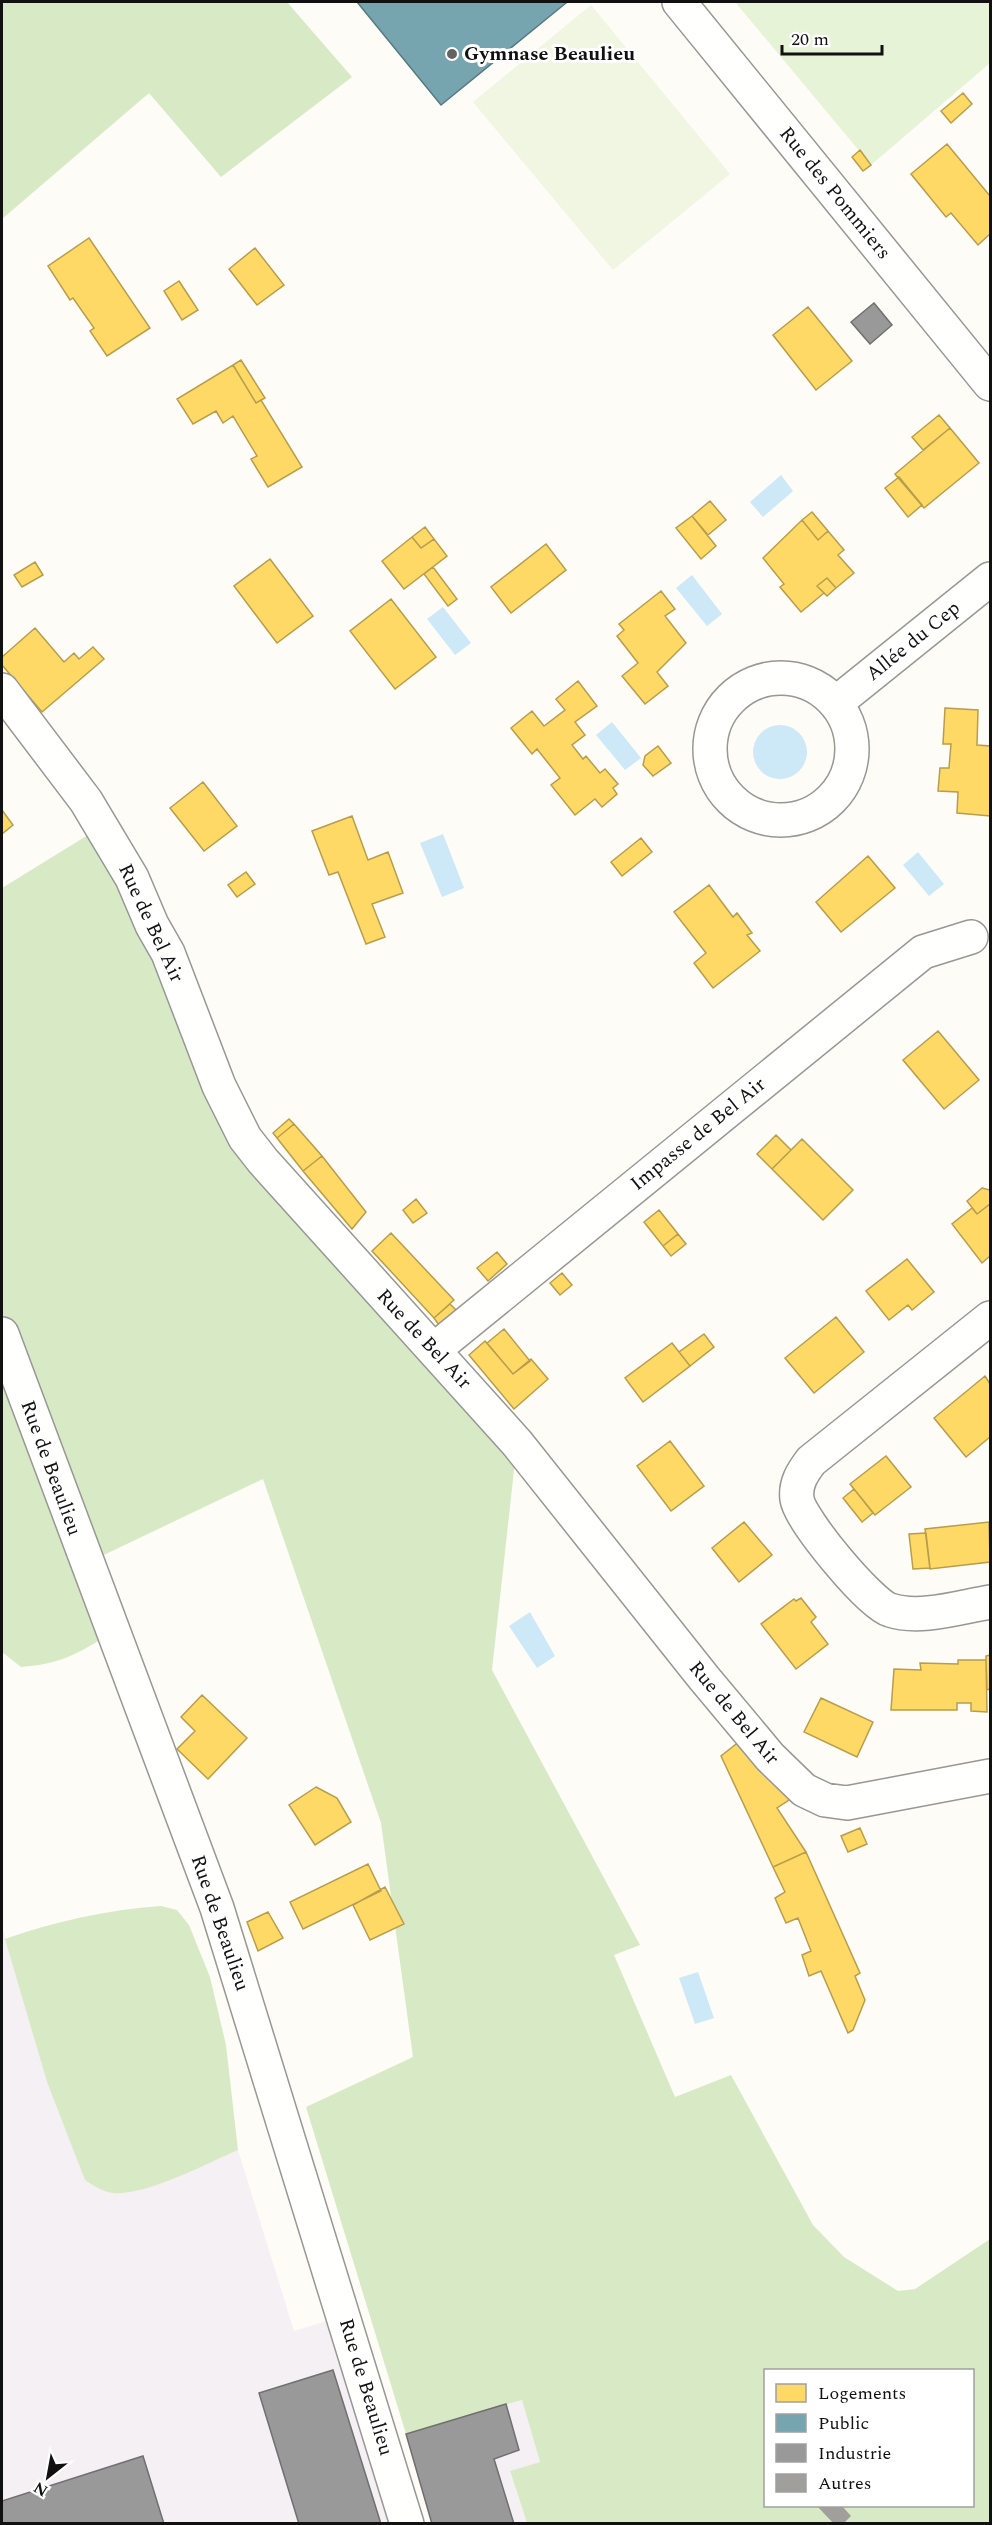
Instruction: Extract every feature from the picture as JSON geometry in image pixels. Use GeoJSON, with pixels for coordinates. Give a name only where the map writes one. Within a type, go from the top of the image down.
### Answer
{"type":"FeatureCollection","features":[{"type":"Feature","properties":{"kind":"street","name":"Rue des Pommiers"},"geometry":{"type":"LineString","coordinates":[[679,2],[990,384]]}},
{"type":"Feature","properties":{"kind":"street","name":"Allée du Cep"},"geometry":{"type":"LineString","coordinates":[[836,703],[990,579]]}},
{"type":"Feature","properties":{"kind":"street"},"geometry":{"type":"LineString","coordinates":[[785,678],[804,682],[821,690],[836,703],[846,720],[852,738],[852,758],[847,777],[837,793],[823,807],[806,816],[777,820],[750,813],[733,802],[721,787],[712,770],[710,750],[712,731],[719,713],[731,698],[747,686],[765,680],[785,678]]}},
{"type":"Feature","properties":{"kind":"street","name":"Rue de Bel Air"},"geometry":{"type":"LineString","coordinates":[[2,690],[86,801],[132,878],[152,925],[168,953],[219,1086],[245,1137],[263,1161],[350,1259],[435,1349],[575,1513],[704,1678],[770,1757],[804,1790],[825,1800],[848,1803],[990,1776]]}},
{"type":"Feature","properties":{"kind":"street","name":"Impasse de Bel Air"},"geometry":{"type":"LineString","coordinates":[[435,1349],[923,952],[971,937]]}},
{"type":"Feature","properties":{"kind":"street"},"geometry":{"type":"LineString","coordinates":[[990,1318],[811,1461],[802,1473],[797,1487],[797,1501],[804,1516],[864,1592],[877,1604],[890,1610],[909,1614],[990,1602]]}},
{"type":"Feature","properties":{"kind":"street","name":"Rue de Beaulieu"},"geometry":{"type":"LineString","coordinates":[[2,1334],[217,1908],[407,2523]]}},
{"type":"Feature","properties":{"kind":"shaded area"},"geometry":{"type":"Polygon","coordinates":[[[2,1926],[47,2082],[201,2166],[238,2150],[294,2331],[333,2319],[395,2523],[2,2523],[2,1926]]]}},
{"type":"Feature","properties":{"kind":"shaded area"},"geometry":{"type":"Polygon","coordinates":[[[522,2400],[540,2462],[510,2472],[527,2523],[432,2523],[406,2434],[522,2400]]]}},
{"type":"Feature","properties":{"kind":"green space"},"geometry":{"type":"Polygon","coordinates":[[[2,2],[287,2],[352,77],[221,177],[149,93],[2,219],[2,2]]]}},
{"type":"Feature","properties":{"kind":"green space"},"geometry":{"type":"Polygon","coordinates":[[[735,2],[990,2],[990,63],[871,165],[735,2]]]}},
{"type":"Feature","properties":{"kind":"green space"},"geometry":{"type":"Polygon","coordinates":[[[591,5],[730,174],[613,270],[473,102],[591,5]]]}},
{"type":"Feature","properties":{"kind":"green space"},"geometry":{"type":"Polygon","coordinates":[[[101,827],[219,1086],[517,1443],[492,1670],[640,1945],[614,1955],[675,2097],[731,2075],[813,2225],[844,2257],[898,2291],[915,2289],[990,2239],[990,2523],[527,2523],[510,2471],[540,2462],[522,2400],[406,2434],[306,2107],[413,2057],[381,1823],[263,1479],[87,1563],[112,1633],[69,1656],[48,1663],[21,1667],[2,1652],[2,888],[101,827]]]}},
{"type":"Feature","properties":{"kind":"green space"},"geometry":{"type":"Polygon","coordinates":[[[161,1906],[177,1910],[189,1925],[210,1977],[226,2045],[238,2150],[159,2184],[127,2193],[114,2193],[85,2180],[47,2082],[5,1939],[82,1917],[161,1906]]]}},
{"type":"Feature","properties":{"kind":"water"},"geometry":{"type":"Polygon","coordinates":[[[781,475],[793,491],[763,517],[750,502],[781,475]]]}},
{"type":"Feature","properties":{"kind":"water"},"geometry":{"type":"Polygon","coordinates":[[[692,575],[722,614],[707,626],[676,588],[692,575]]]}},
{"type":"Feature","properties":{"kind":"water"},"geometry":{"type":"Polygon","coordinates":[[[443,607],[471,643],[455,655],[427,619],[443,607]]]}},
{"type":"Feature","properties":{"kind":"water"},"geometry":{"type":"Polygon","coordinates":[[[612,722],[641,758],[625,770],[596,735],[612,722]]]}},
{"type":"Feature","properties":{"kind":"water"},"geometry":{"type":"Polygon","coordinates":[[[780,725],[790,727],[799,733],[805,742],[807,752],[805,762],[799,771],[790,777],[780,779],[770,777],[761,771],[755,762],[753,752],[755,742],[761,733],[770,727],[780,725]]]}},
{"type":"Feature","properties":{"kind":"water"},"geometry":{"type":"Polygon","coordinates":[[[443,834],[464,888],[442,897],[420,843],[443,834]]]}},
{"type":"Feature","properties":{"kind":"water"},"geometry":{"type":"Polygon","coordinates":[[[918,852],[944,884],[929,896],[903,865],[918,852]]]}},
{"type":"Feature","properties":{"kind":"water"},"geometry":{"type":"Polygon","coordinates":[[[530,1612],[555,1656],[537,1668],[509,1626],[530,1612]]]}},
{"type":"Feature","properties":{"kind":"water"},"geometry":{"type":"Polygon","coordinates":[[[698,1972],[714,2018],[695,2024],[679,1978],[698,1972]]]}},
{"type":"Feature","properties":{"kind":"building: Logements"},"geometry":{"type":"Polygon","coordinates":[[[963,93],[972,104],[951,123],[941,111],[963,93]]]}},
{"type":"Feature","properties":{"kind":"building: Logements"},"geometry":{"type":"Polygon","coordinates":[[[947,144],[990,196],[990,234],[978,245],[951,213],[946,217],[911,174],[947,144]]]}},
{"type":"Feature","properties":{"kind":"building: Logements"},"geometry":{"type":"Polygon","coordinates":[[[860,150],[871,165],[863,171],[852,157],[860,150]]]}},
{"type":"Feature","properties":{"kind":"building: Logements"},"geometry":{"type":"Polygon","coordinates":[[[89,238],[150,328],[107,356],[90,331],[94,328],[73,298],[70,300],[48,266],[89,238]]]}},
{"type":"Feature","properties":{"kind":"building: Logements"},"geometry":{"type":"Polygon","coordinates":[[[255,248],[284,285],[257,305],[229,269],[255,248]]]}},
{"type":"Feature","properties":{"kind":"building: Logements"},"geometry":{"type":"Polygon","coordinates":[[[179,281],[198,310],[182,320],[164,291],[179,281]]]}},
{"type":"Feature","properties":{"kind":"building: Logements"},"geometry":{"type":"Polygon","coordinates":[[[808,307],[852,361],[816,390],[773,335],[808,307]]]}},
{"type":"Feature","properties":{"kind":"building: Logements"},"geometry":{"type":"Polygon","coordinates":[[[241,360],[265,398],[256,403],[233,365],[241,360]]]}},
{"type":"Feature","properties":{"kind":"building: Logements"},"geometry":{"type":"Polygon","coordinates":[[[233,365],[256,403],[261,400],[302,467],[268,487],[251,459],[257,456],[233,416],[223,423],[216,411],[193,424],[177,399],[233,365]]]}},
{"type":"Feature","properties":{"kind":"building: Logements"},"geometry":{"type":"Polygon","coordinates":[[[939,415],[950,428],[923,450],[912,437],[939,415]]]}},
{"type":"Feature","properties":{"kind":"building: Logements"},"geometry":{"type":"Polygon","coordinates":[[[950,428],[979,463],[924,508],[895,474],[950,428]]]}},
{"type":"Feature","properties":{"kind":"building: Logements"},"geometry":{"type":"Polygon","coordinates":[[[899,477],[922,505],[908,517],[885,488],[899,477]]]}},
{"type":"Feature","properties":{"kind":"building: Logements"},"geometry":{"type":"Polygon","coordinates":[[[710,501],[726,520],[708,535],[692,516],[710,501]]]}},
{"type":"Feature","properties":{"kind":"building: Logements"},"geometry":{"type":"Polygon","coordinates":[[[812,512],[828,531],[818,540],[802,520],[812,512]]]}},
{"type":"Feature","properties":{"kind":"building: Logements"},"geometry":{"type":"Polygon","coordinates":[[[692,516],[716,546],[701,559],[676,528],[692,516]]]}},
{"type":"Feature","properties":{"kind":"building: Logements"},"geometry":{"type":"Polygon","coordinates":[[[802,520],[818,540],[828,531],[844,550],[838,555],[854,573],[836,588],[827,578],[817,586],[824,593],[801,612],[780,587],[784,584],[763,558],[802,520]]]}},
{"type":"Feature","properties":{"kind":"building: Logements"},"geometry":{"type":"Polygon","coordinates":[[[425,527],[434,539],[421,548],[412,537],[425,527]]]}},
{"type":"Feature","properties":{"kind":"building: Logements"},"geometry":{"type":"Polygon","coordinates":[[[412,537],[421,548],[434,539],[447,556],[404,589],[382,561],[412,537]]]}},
{"type":"Feature","properties":{"kind":"building: Logements"},"geometry":{"type":"Polygon","coordinates":[[[546,544],[566,570],[511,613],[491,587],[546,544]]]}},
{"type":"Feature","properties":{"kind":"building: Logements"},"geometry":{"type":"Polygon","coordinates":[[[270,559],[313,616],[277,643],[234,586],[270,559]]]}},
{"type":"Feature","properties":{"kind":"building: Logements"},"geometry":{"type":"Polygon","coordinates":[[[35,562],[43,575],[22,587],[14,575],[35,562]]]}},
{"type":"Feature","properties":{"kind":"building: Logements"},"geometry":{"type":"Polygon","coordinates":[[[433,567],[457,599],[448,606],[424,574],[433,567]]]}},
{"type":"Feature","properties":{"kind":"building: Logements"},"geometry":{"type":"Polygon","coordinates":[[[827,578],[836,588],[827,596],[817,586],[827,578]]]}},
{"type":"Feature","properties":{"kind":"building: Logements"},"geometry":{"type":"Polygon","coordinates":[[[661,591],[675,609],[665,616],[686,643],[657,672],[668,686],[645,704],[622,676],[638,663],[617,636],[624,630],[619,624],[661,591]]]}},
{"type":"Feature","properties":{"kind":"building: Logements"},"geometry":{"type":"Polygon","coordinates":[[[391,599],[436,657],[395,689],[350,631],[391,599]]]}},
{"type":"Feature","properties":{"kind":"building: Logements"},"geometry":{"type":"Polygon","coordinates":[[[35,628],[64,662],[74,653],[79,659],[93,647],[104,659],[42,712],[2,665],[2,657],[35,628]]]}},
{"type":"Feature","properties":{"kind":"building: Logements"},"geometry":{"type":"Polygon","coordinates":[[[578,681],[597,706],[575,722],[585,735],[572,745],[583,759],[586,756],[600,773],[605,769],[618,784],[613,788],[617,794],[602,807],[595,799],[575,815],[551,785],[560,778],[537,749],[532,754],[511,728],[532,711],[544,726],[565,710],[556,699],[578,681]]]}},
{"type":"Feature","properties":{"kind":"building: Logements"},"geometry":{"type":"Polygon","coordinates":[[[945,708],[978,710],[977,745],[990,746],[990,816],[957,813],[958,792],[938,791],[940,768],[949,768],[951,744],[943,744],[945,708]]]}},
{"type":"Feature","properties":{"kind":"building: Logements"},"geometry":{"type":"Polygon","coordinates":[[[658,746],[671,763],[653,776],[643,765],[645,756],[658,746]]]}},
{"type":"Feature","properties":{"kind":"building: Logements"},"geometry":{"type":"Polygon","coordinates":[[[203,782],[237,826],[204,851],[170,808],[203,782]]]}},
{"type":"Feature","properties":{"kind":"building: Logements"},"geometry":{"type":"Polygon","coordinates":[[[2,810],[13,825],[2,834],[2,810]]]}},
{"type":"Feature","properties":{"kind":"building: Logements"},"geometry":{"type":"Polygon","coordinates":[[[352,816],[368,860],[388,852],[403,893],[372,904],[385,937],[366,944],[338,872],[329,875],[312,831],[352,816]]]}},
{"type":"Feature","properties":{"kind":"building: Logements"},"geometry":{"type":"Polygon","coordinates":[[[641,838],[652,852],[622,876],[611,862],[641,838]]]}},
{"type":"Feature","properties":{"kind":"building: Logements"},"geometry":{"type":"Polygon","coordinates":[[[868,856],[895,888],[841,932],[816,902],[868,856]]]}},
{"type":"Feature","properties":{"kind":"building: Logements"},"geometry":{"type":"Polygon","coordinates":[[[246,872],[255,884],[237,897],[228,885],[246,872]]]}},
{"type":"Feature","properties":{"kind":"building: Logements"},"geometry":{"type":"Polygon","coordinates":[[[709,885],[733,917],[737,913],[752,933],[747,935],[760,951],[713,988],[694,963],[706,953],[674,912],[709,885]]]}},
{"type":"Feature","properties":{"kind":"building: Logements"},"geometry":{"type":"Polygon","coordinates":[[[938,1031],[979,1080],[944,1109],[903,1060],[938,1031]]]}},
{"type":"Feature","properties":{"kind":"building: Logements"},"geometry":{"type":"Polygon","coordinates":[[[289,1119],[294,1124],[277,1138],[273,1133],[289,1119]]]}},
{"type":"Feature","properties":{"kind":"building: Logements"},"geometry":{"type":"Polygon","coordinates":[[[294,1124],[322,1156],[303,1171],[277,1138],[294,1124]]]}},
{"type":"Feature","properties":{"kind":"building: Logements"},"geometry":{"type":"Polygon","coordinates":[[[776,1135],[791,1150],[772,1169],[757,1154],[776,1135]]]}},
{"type":"Feature","properties":{"kind":"building: Logements"},"geometry":{"type":"Polygon","coordinates":[[[802,1139],[853,1190],[823,1220],[772,1169],[802,1139]]]}},
{"type":"Feature","properties":{"kind":"building: Logements"},"geometry":{"type":"Polygon","coordinates":[[[322,1156],[366,1212],[352,1229],[303,1171],[322,1156]]]}},
{"type":"Feature","properties":{"kind":"building: Logements"},"geometry":{"type":"Polygon","coordinates":[[[982,1188],[990,1190],[990,1204],[977,1214],[967,1201],[982,1188]]]}},
{"type":"Feature","properties":{"kind":"building: Logements"},"geometry":{"type":"Polygon","coordinates":[[[416,1199],[427,1213],[413,1223],[403,1210],[416,1199]]]}},
{"type":"Feature","properties":{"kind":"building: Logements"},"geometry":{"type":"Polygon","coordinates":[[[990,1204],[990,1256],[982,1263],[952,1224],[972,1208],[977,1214],[990,1204]]]}},
{"type":"Feature","properties":{"kind":"building: Logements"},"geometry":{"type":"Polygon","coordinates":[[[659,1210],[678,1234],[663,1246],[644,1222],[659,1210]]]}},
{"type":"Feature","properties":{"kind":"building: Logements"},"geometry":{"type":"Polygon","coordinates":[[[391,1233],[454,1300],[434,1318],[372,1251],[391,1233]]]}},
{"type":"Feature","properties":{"kind":"building: Logements"},"geometry":{"type":"Polygon","coordinates":[[[678,1234],[686,1244],[671,1256],[663,1246],[678,1234]]]}},
{"type":"Feature","properties":{"kind":"building: Logements"},"geometry":{"type":"Polygon","coordinates":[[[497,1252],[507,1264],[488,1281],[477,1268],[497,1252]]]}},
{"type":"Feature","properties":{"kind":"building: Logements"},"geometry":{"type":"Polygon","coordinates":[[[907,1259],[934,1292],[912,1310],[908,1305],[889,1320],[866,1291],[907,1259]]]}},
{"type":"Feature","properties":{"kind":"building: Logements"},"geometry":{"type":"Polygon","coordinates":[[[562,1273],[572,1285],[560,1295],[550,1283],[562,1273]]]}},
{"type":"Feature","properties":{"kind":"building: Logements"},"geometry":{"type":"Polygon","coordinates":[[[450,1304],[456,1310],[439,1325],[434,1318],[450,1304]]]}},
{"type":"Feature","properties":{"kind":"building: Logements"},"geometry":{"type":"Polygon","coordinates":[[[836,1317],[864,1352],[814,1393],[785,1358],[836,1317]]]}},
{"type":"Feature","properties":{"kind":"building: Logements"},"geometry":{"type":"Polygon","coordinates":[[[504,1329],[530,1361],[513,1374],[487,1343],[504,1329]]]}},
{"type":"Feature","properties":{"kind":"building: Logements"},"geometry":{"type":"Polygon","coordinates":[[[704,1334],[714,1347],[690,1366],[679,1352],[704,1334]]]}},
{"type":"Feature","properties":{"kind":"building: Logements"},"geometry":{"type":"Polygon","coordinates":[[[485,1341],[513,1374],[531,1359],[548,1379],[514,1409],[469,1355],[485,1341]]]}},
{"type":"Feature","properties":{"kind":"building: Logements"},"geometry":{"type":"Polygon","coordinates":[[[672,1343],[690,1366],[643,1402],[625,1378],[672,1343]]]}},
{"type":"Feature","properties":{"kind":"building: Logements"},"geometry":{"type":"Polygon","coordinates":[[[985,1376],[990,1384],[990,1437],[966,1457],[934,1418],[985,1376]]]}},
{"type":"Feature","properties":{"kind":"building: Logements"},"geometry":{"type":"Polygon","coordinates":[[[670,1441],[704,1486],[671,1511],[637,1466],[670,1441]]]}},
{"type":"Feature","properties":{"kind":"building: Logements"},"geometry":{"type":"Polygon","coordinates":[[[886,1456],[911,1487],[875,1515],[850,1484],[886,1456]]]}},
{"type":"Feature","properties":{"kind":"building: Logements"},"geometry":{"type":"Polygon","coordinates":[[[854,1489],[873,1513],[862,1522],[843,1498],[854,1489]]]}},
{"type":"Feature","properties":{"kind":"building: Logements"},"geometry":{"type":"Polygon","coordinates":[[[744,1522],[772,1555],[739,1582],[712,1548],[744,1522]]]}},
{"type":"Feature","properties":{"kind":"building: Logements"},"geometry":{"type":"Polygon","coordinates":[[[989,1522],[990,1562],[930,1569],[925,1529],[989,1522]]]}},
{"type":"Feature","properties":{"kind":"building: Logements"},"geometry":{"type":"Polygon","coordinates":[[[926,1533],[930,1568],[913,1569],[909,1534],[926,1533]]]}},
{"type":"Feature","properties":{"kind":"building: Logements"},"geometry":{"type":"Polygon","coordinates":[[[801,1598],[816,1617],[811,1622],[828,1644],[796,1669],[761,1624],[794,1599],[796,1601],[801,1598]]]}},
{"type":"Feature","properties":{"kind":"building: Logements"},"geometry":{"type":"Polygon","coordinates":[[[990,1655],[990,1689],[987,1690],[986,1656],[990,1655]]]}},
{"type":"Feature","properties":{"kind":"building: Logements"},"geometry":{"type":"Polygon","coordinates":[[[958,1660],[986,1660],[987,1712],[971,1711],[971,1703],[957,1703],[957,1710],[891,1710],[894,1669],[921,1670],[920,1663],[958,1664],[958,1660]]]}},
{"type":"Feature","properties":{"kind":"building: Logements"},"geometry":{"type":"Polygon","coordinates":[[[202,1695],[247,1738],[208,1779],[177,1749],[195,1731],[181,1717],[202,1695]]]}},
{"type":"Feature","properties":{"kind":"building: Logements"},"geometry":{"type":"Polygon","coordinates":[[[821,1698],[873,1722],[857,1757],[804,1732],[821,1698]]]}},
{"type":"Feature","properties":{"kind":"building: Logements"},"geometry":{"type":"Polygon","coordinates":[[[740,1741],[792,1798],[777,1808],[806,1852],[773,1867],[721,1756],[740,1741]]]}},
{"type":"Feature","properties":{"kind":"building: Logements"},"geometry":{"type":"Polygon","coordinates":[[[316,1787],[337,1798],[351,1822],[315,1845],[289,1805],[316,1787]]]}},
{"type":"Feature","properties":{"kind":"building: Logements"},"geometry":{"type":"Polygon","coordinates":[[[860,1828],[867,1844],[848,1852],[841,1836],[860,1828]]]}},
{"type":"Feature","properties":{"kind":"building: Logements"},"geometry":{"type":"Polygon","coordinates":[[[806,1852],[860,1973],[855,1976],[865,2000],[853,2030],[848,2033],[821,1971],[809,1976],[802,1955],[811,1951],[798,1918],[786,1923],[775,1898],[785,1892],[773,1867],[806,1852]]]}},
{"type":"Feature","properties":{"kind":"building: Logements"},"geometry":{"type":"Polygon","coordinates":[[[368,1864],[381,1891],[303,1929],[290,1902],[368,1864]]]}},
{"type":"Feature","properties":{"kind":"building: Logements"},"geometry":{"type":"Polygon","coordinates":[[[385,1887],[404,1924],[370,1940],[353,1905],[385,1887]]]}},
{"type":"Feature","properties":{"kind":"building: Logements"},"geometry":{"type":"Polygon","coordinates":[[[268,1912],[283,1938],[258,1951],[247,1922],[268,1912]]]}},
{"type":"Feature","properties":{"kind":"building: Public","name":"Gymnase Beaulieu"},"geometry":{"type":"Polygon","coordinates":[[[357,2],[564,2],[566,3],[441,105],[357,2]]]}},
{"type":"Feature","properties":{"kind":"building: Industrie"},"geometry":{"type":"Polygon","coordinates":[[[874,303],[892,325],[870,344],[851,322],[874,303]]]}},
{"type":"Feature","properties":{"kind":"building: Industrie"},"geometry":{"type":"Polygon","coordinates":[[[333,2370],[381,2524],[299,2524],[259,2393],[333,2370]]]}},
{"type":"Feature","properties":{"kind":"building: Industrie"},"geometry":{"type":"Polygon","coordinates":[[[506,2404],[519,2450],[494,2459],[514,2524],[432,2524],[406,2434],[506,2404]]]}},
{"type":"Feature","properties":{"kind":"building: Industrie"},"geometry":{"type":"Polygon","coordinates":[[[143,2456],[164,2524],[2,2524],[2,2501],[143,2456]]]}},
{"type":"Feature","properties":{"kind":"building: Autres"},"geometry":{"type":"Polygon","coordinates":[[[818,2507],[843,2507],[851,2516],[843,2524],[834,2524],[818,2507]]]}},
{"type":"Feature","properties":{"kind":"place","name":"Gymnase Beaulieu"},"geometry":{"type":"Point","coordinates":[452,54]}}]}
